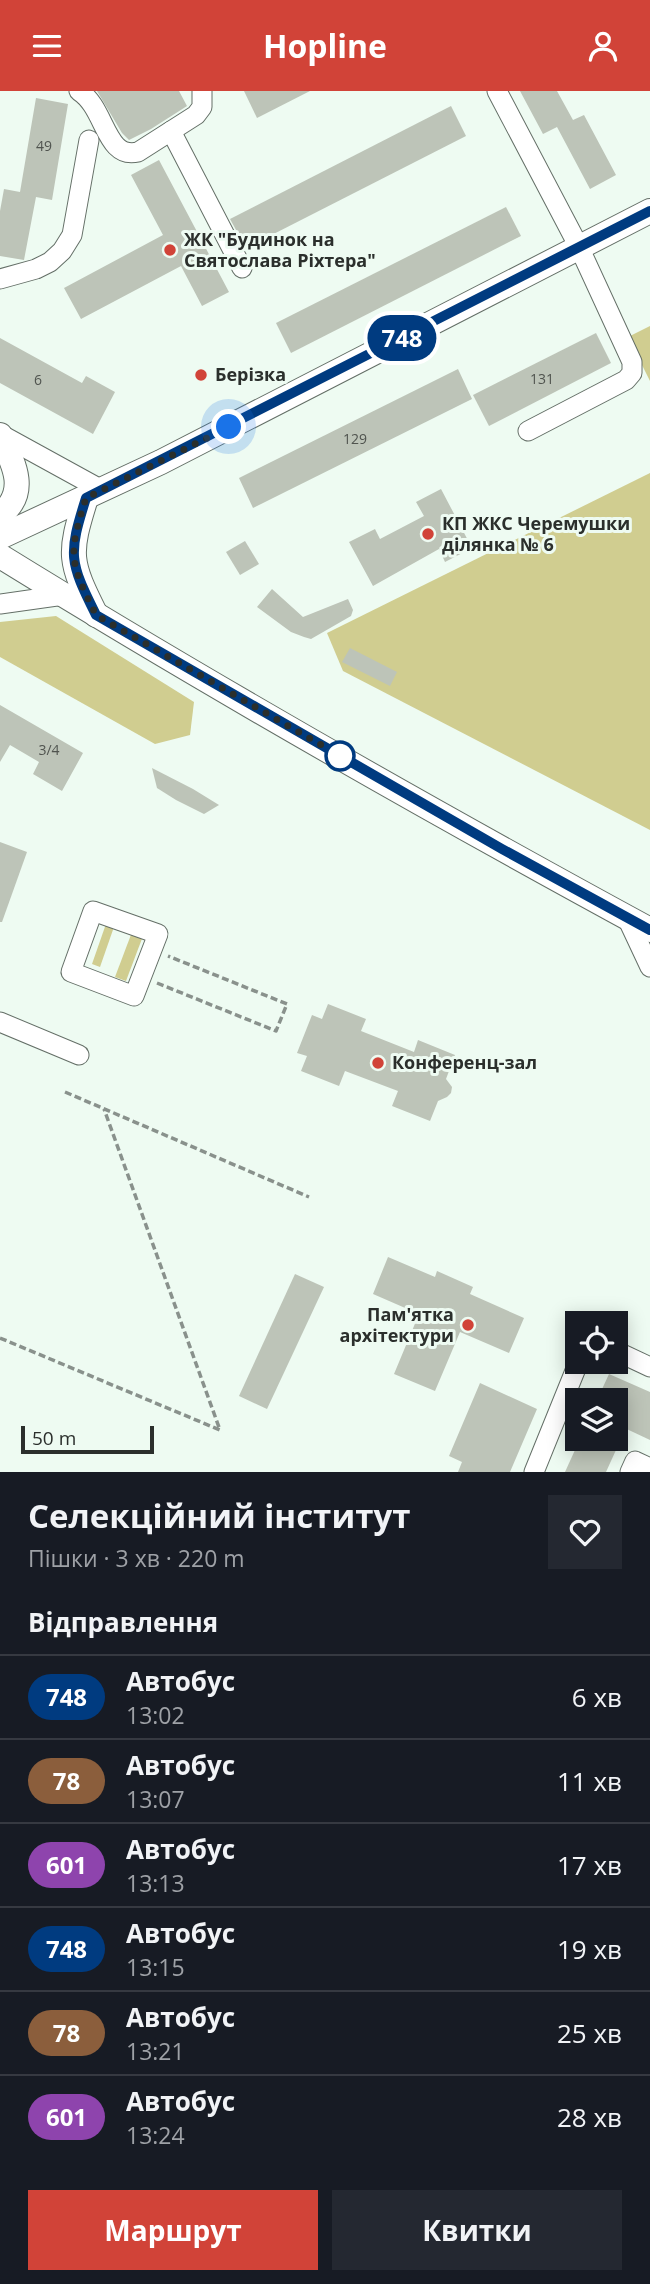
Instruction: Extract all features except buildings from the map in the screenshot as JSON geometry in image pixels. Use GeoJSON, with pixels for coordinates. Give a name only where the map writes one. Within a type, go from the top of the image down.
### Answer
{"type":"FeatureCollection","features":[{"type":"Feature","properties":{"kind":"main road"},"geometry":{"type":"LineString","coordinates":[[0,537],[94,494],[650,211]]}},
{"type":"Feature","properties":{"kind":"main road"},"geometry":{"type":"LineString","coordinates":[[0,434],[14,463],[19,481],[11,503],[0,515]]}},
{"type":"Feature","properties":{"kind":"main road"},"geometry":{"type":"LineString","coordinates":[[94,494],[75,533],[72,549],[80,583],[96,615]]}},
{"type":"Feature","properties":{"kind":"main road"},"geometry":{"type":"LineString","coordinates":[[0,556],[96,615],[502,849],[650,930]]}},
{"type":"Feature","properties":{"kind":"street"},"geometry":{"type":"LineString","coordinates":[[79,91],[89,98],[115,148],[130,154],[138,152],[196,115],[202,107],[202,91]]}},
{"type":"Feature","properties":{"kind":"street"},"geometry":{"type":"LineString","coordinates":[[497,91],[579,247],[632,362],[632,373],[626,380],[528,431]]}},
{"type":"Feature","properties":{"kind":"street"},"geometry":{"type":"LineString","coordinates":[[171,131],[242,268]]}},
{"type":"Feature","properties":{"kind":"street"},"geometry":{"type":"LineString","coordinates":[[0,279],[36,269],[50,262],[62,251],[72,235],[89,139]]}},
{"type":"Feature","properties":{"kind":"street"},"geometry":{"type":"LineString","coordinates":[[0,434],[94,494]]}},
{"type":"Feature","properties":{"kind":"street"},"geometry":{"type":"LineString","coordinates":[[0,604],[64,595]]}},
{"type":"Feature","properties":{"kind":"street"},"geometry":{"type":"LineString","coordinates":[[93,911],[158,935],[152,950],[134,996],[71,972],[93,911]]}},
{"type":"Feature","properties":{"kind":"street"},"geometry":{"type":"LineString","coordinates":[[627,918],[650,967]]}},
{"type":"Feature","properties":{"kind":"street"},"geometry":{"type":"LineString","coordinates":[[0,1022],[79,1055]]}},
{"type":"Feature","properties":{"kind":"street"},"geometry":{"type":"LineString","coordinates":[[628,1357],[650,1367]]}},
{"type":"Feature","properties":{"kind":"street"},"geometry":{"type":"LineString","coordinates":[[534,1472],[574,1374]]}},
{"type":"Feature","properties":{"kind":"street"},"geometry":{"type":"LineString","coordinates":[[630,1472],[635,1461],[650,1468]]}},
{"type":"Feature","properties":{"kind":"path"},"geometry":{"type":"LineString","coordinates":[[142,977],[276,1031],[287,1004],[152,950]]}},
{"type":"Feature","properties":{"kind":"path"},"geometry":{"type":"LineString","coordinates":[[65,1092],[309,1197]]}},
{"type":"Feature","properties":{"kind":"path"},"geometry":{"type":"LineString","coordinates":[[0,1338],[220,1430],[104,1109]]}},
{"type":"Feature","properties":{"kind":"shaded area"},"geometry":{"type":"Polygon","coordinates":[[[650,326],[650,381],[628,337],[650,326]]]}},
{"type":"Feature","properties":{"kind":"shaded area"},"geometry":{"type":"Polygon","coordinates":[[[650,473],[650,830],[343,671],[327,633],[650,473]]]}},
{"type":"Feature","properties":{"kind":"shaded area"},"geometry":{"type":"Polygon","coordinates":[[[56,616],[194,702],[190,735],[155,744],[0,657],[0,622],[56,616]]]}},
{"type":"Feature","properties":{"kind":"shaded area"},"geometry":{"type":"Polygon","coordinates":[[[107,921],[115,924],[100,967],[92,964],[107,921]]]}},
{"type":"Feature","properties":{"kind":"shaded area"},"geometry":{"type":"Polygon","coordinates":[[[132,932],[143,936],[126,981],[115,977],[132,932]]]}},
{"type":"Feature","properties":{"kind":"bus line","name":"748"},"geometry":{"type":"LineString","coordinates":[[650,211],[86,498],[72,549],[80,583],[96,615],[502,849],[650,930]]}},
{"type":"Feature","properties":{"kind":"place","name":"ЖК \"Будинок на Святослава Ріхтера\""},"geometry":{"type":"Point","coordinates":[170,250]}},
{"type":"Feature","properties":{"kind":"place","name":"Берізка"},"geometry":{"type":"Point","coordinates":[201,375]}},
{"type":"Feature","properties":{"kind":"place","name":"КП ЖКС Черемушки ділянка № 6"},"geometry":{"type":"Point","coordinates":[428,534]}},
{"type":"Feature","properties":{"kind":"place","name":"Конференц-зал"},"geometry":{"type":"Point","coordinates":[378,1063]}},
{"type":"Feature","properties":{"kind":"place","name":"Пам'ятка архітектури"},"geometry":{"type":"Point","coordinates":[468,1325]}},
{"type":"Feature","properties":{"kind":"route"},"geometry":{"type":"LineString","coordinates":[[229,427],[86,498],[72,549],[74,566],[96,615],[349,761],[340,756]]}}]}
